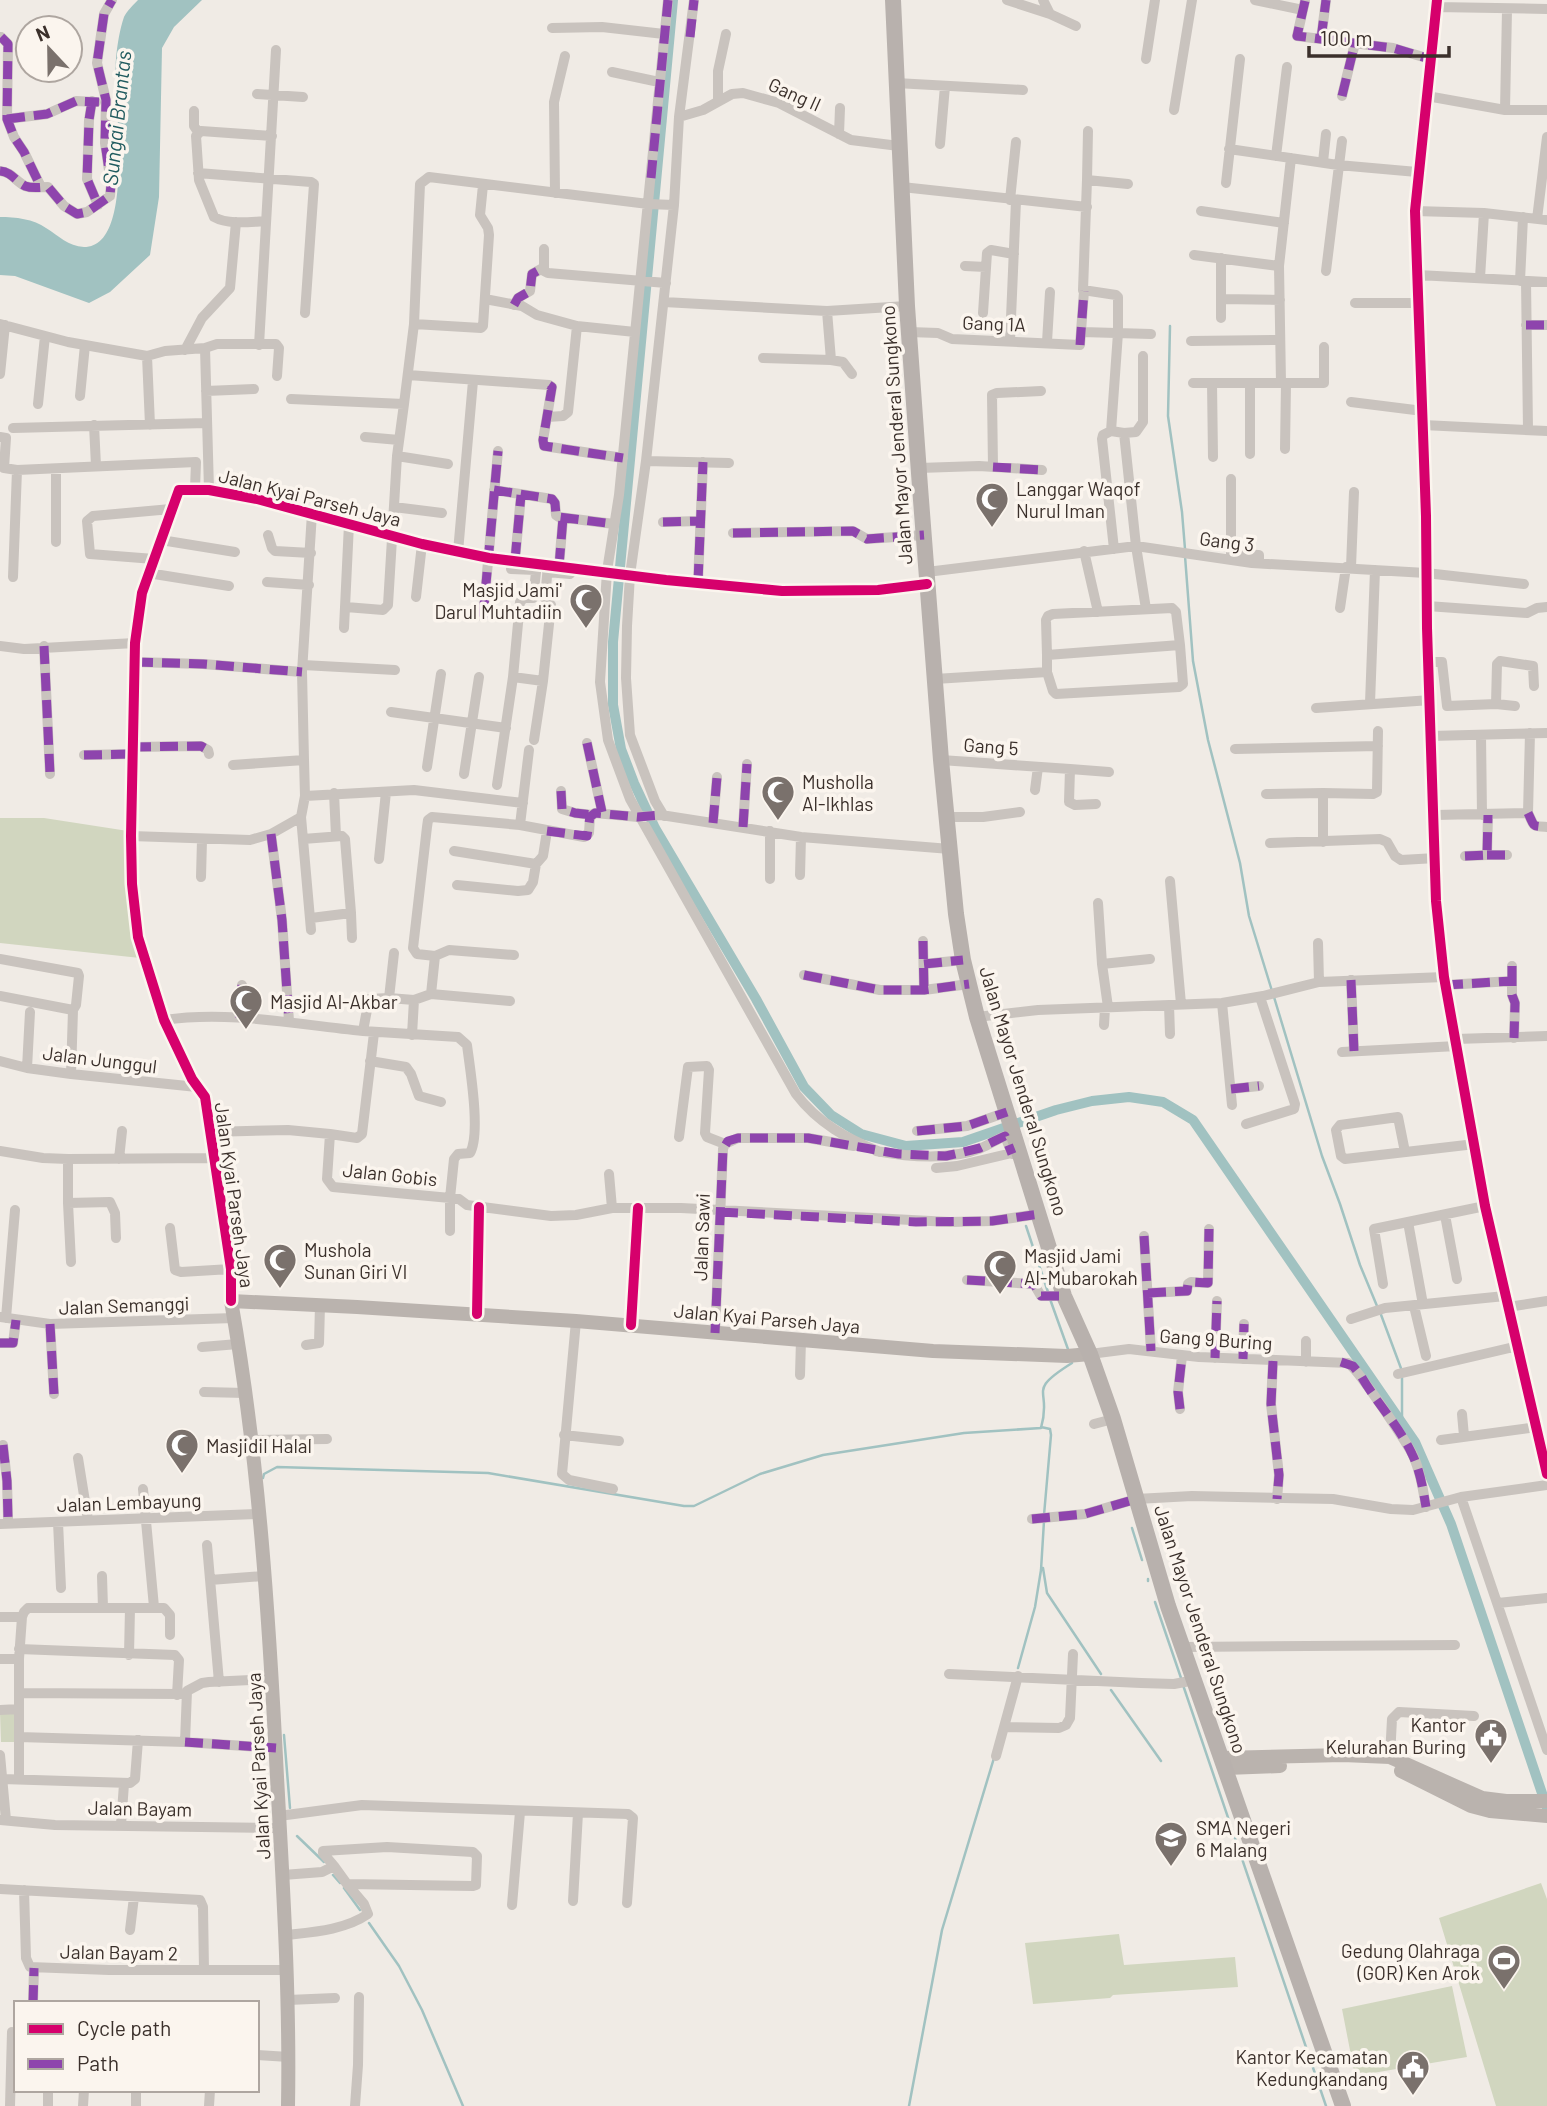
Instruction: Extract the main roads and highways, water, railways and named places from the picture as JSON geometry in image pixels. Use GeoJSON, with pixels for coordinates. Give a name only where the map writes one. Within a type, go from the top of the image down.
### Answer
{"type":"FeatureCollection","features":[{"type":"Feature","properties":{"kind":"main road","name":"Jalan Mayor Jenderal Sungkono"},"geometry":{"type":"LineString","coordinates":[[893,0],[907,306],[941,760],[963,960],[977,1017],[1007,1114],[1004,1137],[1032,1216],[1055,1296],[1090,1354],[1102,1421],[1128,1502],[1156,1568],[1183,1647],[1191,1681],[1224,1763],[1343,2106]]}},
{"type":"Feature","properties":{"kind":"main road","name":"Jalan Kyai Parseh Jaya"},"geometry":{"type":"LineString","coordinates":[[288,2106],[286,1935],[272,1679],[251,1440],[231,1301],[477,1314],[945,1351],[1067,1356],[1090,1354]]}},
{"type":"Feature","properties":{"kind":"main road"},"geometry":{"type":"LineString","coordinates":[[1224,1763],[1343,1755],[1390,1757],[1482,1798],[1547,1801]]}},
{"type":"Feature","properties":{"kind":"main road"},"geometry":{"type":"LineString","coordinates":[[1224,1763],[1377,1764],[1403,1772],[1471,1806],[1490,1811],[1541,1816]]}},
{"type":"Feature","properties":{"kind":"water"},"geometry":{"type":"Polygon","coordinates":[[[138,0],[202,0],[174,27],[162,48],[159,197],[150,255],[110,292],[89,303],[15,276],[0,275],[0,217],[36,222],[68,243],[84,247],[101,240],[111,222],[117,196],[119,166],[117,48],[124,17],[138,0]]]}},
{"type":"Feature","properties":{"kind":"waterway"},"geometry":{"type":"LineString","coordinates":[[673,0],[613,642],[613,705],[621,749],[655,828],[756,999],[804,1087],[831,1115],[861,1134],[906,1146],[963,1142],[1056,1110],[1092,1101],[1129,1097],[1163,1102],[1193,1120],[1415,1442],[1451,1524],[1547,1808]]}},
{"type":"Feature","properties":{"kind":"waterway"},"geometry":{"type":"LineString","coordinates":[[1170,326],[1168,416],[1185,549]]}},
{"type":"Feature","properties":{"kind":"waterway"},"geometry":{"type":"LineString","coordinates":[[1185,556],[1193,661],[1208,740],[1240,863],[1249,916],[1272,991]]}},
{"type":"Feature","properties":{"kind":"waterway"},"geometry":{"type":"LineString","coordinates":[[1274,997],[1322,1156],[1377,1306]]}},
{"type":"Feature","properties":{"kind":"waterway"},"geometry":{"type":"LineString","coordinates":[[1026,1226],[1048,1292]]}},
{"type":"Feature","properties":{"kind":"waterway"},"geometry":{"type":"LineString","coordinates":[[1050,1299],[1069,1352]]}},
{"type":"Feature","properties":{"kind":"waterway"},"geometry":{"type":"LineString","coordinates":[[1380,1312],[1402,1371]]}},
{"type":"Feature","properties":{"kind":"waterway"},"geometry":{"type":"LineString","coordinates":[[263,1478],[264,1474],[277,1467],[488,1473],[694,1506],[760,1474],[823,1455],[964,1433],[1041,1428],[1044,1386],[1072,1363]]}},
{"type":"Feature","properties":{"kind":"waterway"},"geometry":{"type":"LineString","coordinates":[[1402,1378],[1402,1423]]}},
{"type":"Feature","properties":{"kind":"waterway"},"geometry":{"type":"LineString","coordinates":[[1041,1427],[1050,1429],[1051,1435],[1044,1515]]}},
{"type":"Feature","properties":{"kind":"waterway"},"geometry":{"type":"LineString","coordinates":[[1018,1668],[1035,1607],[1041,1570],[1044,1521]]}},
{"type":"Feature","properties":{"kind":"waterway"},"geometry":{"type":"LineString","coordinates":[[1132,1528],[1142,1560]]}},
{"type":"Feature","properties":{"kind":"waterway"},"geometry":{"type":"LineString","coordinates":[[1043,1568],[1047,1593],[1101,1674]]}},
{"type":"Feature","properties":{"kind":"waterway"},"geometry":{"type":"LineString","coordinates":[[1155,1602],[1181,1678]]}},
{"type":"Feature","properties":{"kind":"waterway"},"geometry":{"type":"LineString","coordinates":[[1183,1685],[1326,2106]]}},
{"type":"Feature","properties":{"kind":"waterway"},"geometry":{"type":"LineString","coordinates":[[1111,1690],[1161,1761]]}},
{"type":"Feature","properties":{"kind":"waterway"},"geometry":{"type":"LineString","coordinates":[[284,1735],[290,1808]]}},
{"type":"Feature","properties":{"kind":"waterway"},"geometry":{"type":"LineString","coordinates":[[909,2106],[942,1930],[994,1758]]}},
{"type":"Feature","properties":{"kind":"waterway"},"geometry":{"type":"LineString","coordinates":[[297,1836],[324,1862]]}},
{"type":"Feature","properties":{"kind":"waterway"},"geometry":{"type":"LineString","coordinates":[[333,1875],[340,1883]]}},
{"type":"Feature","properties":{"kind":"waterway"},"geometry":{"type":"LineString","coordinates":[[344,1888],[360,1910]]}},
{"type":"Feature","properties":{"kind":"waterway"},"geometry":{"type":"LineString","coordinates":[[369,1923],[399,1966],[422,2010],[463,2106]]}},
{"type":"Feature","properties":{"kind":"place","name":"Langgar Waqof Nurul Iman"},"geometry":{"type":"Point","coordinates":[992,529]}},
{"type":"Feature","properties":{"kind":"place","name":"Masjid Jami' Darul Muhtadiin"},"geometry":{"type":"Point","coordinates":[586,630]}},
{"type":"Feature","properties":{"kind":"place","name":"Musholla Al-Ikhlas"},"geometry":{"type":"Point","coordinates":[778,822]}},
{"type":"Feature","properties":{"kind":"place","name":"Masjid Al-Akbar"},"geometry":{"type":"Point","coordinates":[246,1031]}},
{"type":"Feature","properties":{"kind":"place","name":"Mushola Sunan Giri VI"},"geometry":{"type":"Point","coordinates":[280,1290]}},
{"type":"Feature","properties":{"kind":"place","name":"Masjid Jami Al-Mubarokah"},"geometry":{"type":"Point","coordinates":[1000,1296]}},
{"type":"Feature","properties":{"kind":"place","name":"Masjidil Halal"},"geometry":{"type":"Point","coordinates":[182,1475]}},
{"type":"Feature","properties":{"kind":"place","name":"Kantor Kelurahan Buring"},"geometry":{"type":"Point","coordinates":[1491,1765]}},
{"type":"Feature","properties":{"kind":"place","name":"SMA Negeri 6 Malang"},"geometry":{"type":"Point","coordinates":[1171,1868]}},
{"type":"Feature","properties":{"kind":"place","name":"Gedung Olahraga (GOR) Ken Arok"},"geometry":{"type":"Point","coordinates":[1504,1991]}},
{"type":"Feature","properties":{"kind":"place","name":"Kantor Kecamatan Kedungkandang"},"geometry":{"type":"Point","coordinates":[1413,2097]}},
{"type":"Feature","properties":{"kind":"water label","name":"Sungai Brantas"},"geometry":{"type":"Point","coordinates":[116,118]}}]}
